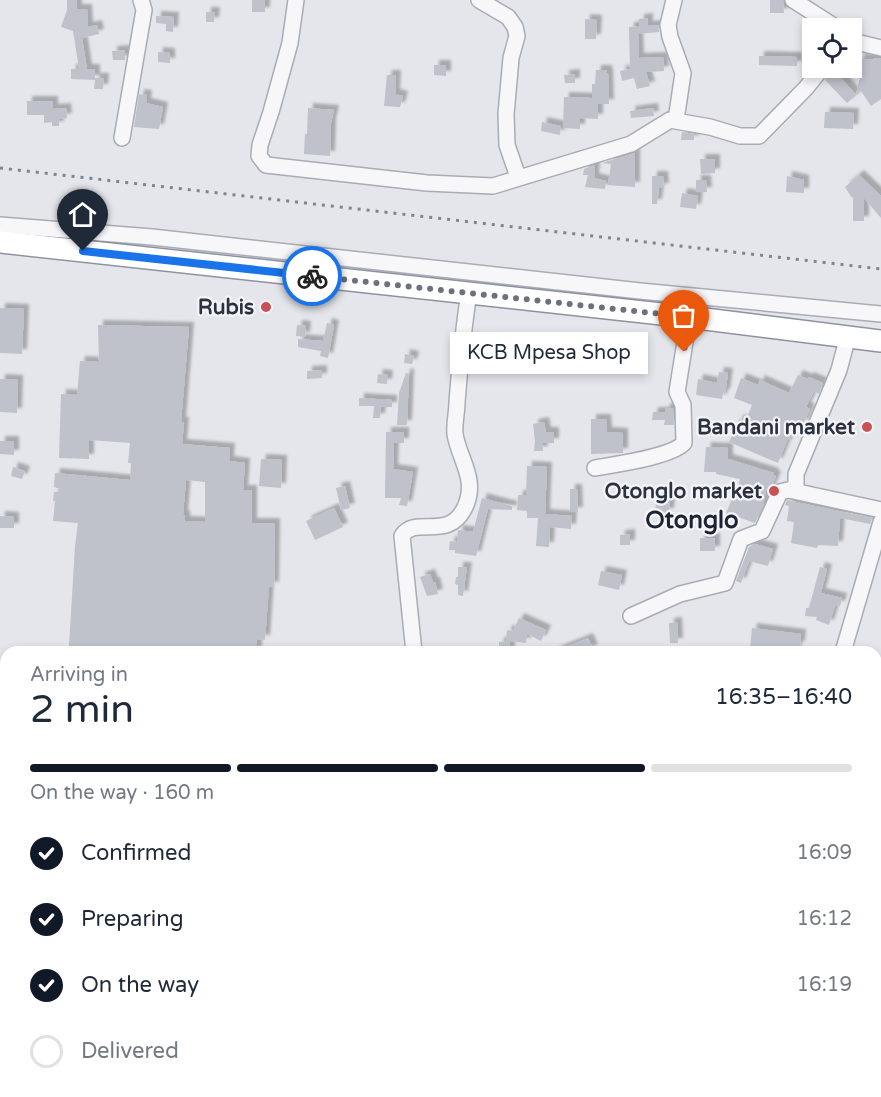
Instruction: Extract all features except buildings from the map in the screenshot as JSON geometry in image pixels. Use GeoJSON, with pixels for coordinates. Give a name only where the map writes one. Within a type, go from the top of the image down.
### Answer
{"type":"FeatureCollection","features":[{"type":"Feature","properties":{"kind":"highway"},"geometry":{"type":"LineString","coordinates":[[0,242],[689,317],[881,341]]}},
{"type":"Feature","properties":{"kind":"street"},"geometry":{"type":"LineString","coordinates":[[122,138],[144,10],[141,0]]}},
{"type":"Feature","properties":{"kind":"street"},"geometry":{"type":"LineString","coordinates":[[296,0],[290,43],[260,145],[259,156],[266,165],[427,183],[493,186],[631,144],[665,122],[676,120],[740,136],[759,136],[814,78]]}},
{"type":"Feature","properties":{"kind":"street"},"geometry":{"type":"LineString","coordinates":[[479,0],[508,17],[515,27],[517,36],[511,58],[506,114],[507,145],[518,177]]}},
{"type":"Feature","properties":{"kind":"street"},"geometry":{"type":"LineString","coordinates":[[674,0],[668,25],[683,73],[676,120]]}},
{"type":"Feature","properties":{"kind":"street"},"geometry":{"type":"LineString","coordinates":[[793,0],[821,18]]}},
{"type":"Feature","properties":{"kind":"street"},"geometry":{"type":"LineString","coordinates":[[862,42],[881,48]]}},
{"type":"Feature","properties":{"kind":"street"},"geometry":{"type":"LineString","coordinates":[[0,225],[152,237],[640,291],[881,314]]}},
{"type":"Feature","properties":{"kind":"street"},"geometry":{"type":"LineString","coordinates":[[413,646],[402,536],[411,528],[452,524],[465,506],[469,493],[470,484],[466,466],[455,433],[461,342],[469,293]]}},
{"type":"Feature","properties":{"kind":"street"},"geometry":{"type":"LineString","coordinates":[[595,468],[666,453],[684,443],[683,405],[677,392],[689,317]]}},
{"type":"Feature","properties":{"kind":"street"},"geometry":{"type":"LineString","coordinates":[[798,492],[796,474],[839,370],[848,336]]}},
{"type":"Feature","properties":{"kind":"street"},"geometry":{"type":"LineString","coordinates":[[631,616],[680,594],[725,584],[741,539],[762,531],[780,492],[788,490],[881,510]]}},
{"type":"Feature","properties":{"kind":"street"},"geometry":{"type":"LineString","coordinates":[[845,646],[881,522]]}},
{"type":"Feature","properties":{"kind":"railway"},"geometry":{"type":"LineString","coordinates":[[0,168],[881,269]]}},
{"type":"Feature","properties":{"kind":"way so far"},"geometry":{"type":"LineString","coordinates":[[312,276],[689,317],[684,352]]}},
{"type":"Feature","properties":{"kind":"place","name":"Rubis"},"geometry":{"type":"Point","coordinates":[266,307]}},
{"type":"Feature","properties":{"kind":"place","name":"KCB Mpesa Shop"},"geometry":{"type":"Point","coordinates":[684,352]}},
{"type":"Feature","properties":{"kind":"place","name":"Bandani market"},"geometry":{"type":"Point","coordinates":[867,427]}},
{"type":"Feature","properties":{"kind":"place","name":"Otonglo market"},"geometry":{"type":"Point","coordinates":[774,491]}},
{"type":"Feature","properties":{"kind":"district","name":"Otonglo"},"geometry":{"type":"Point","coordinates":[692,520]}},
{"type":"Feature","properties":{"kind":"route"},"geometry":{"type":"LineString","coordinates":[[83,251],[312,276]]}}]}
